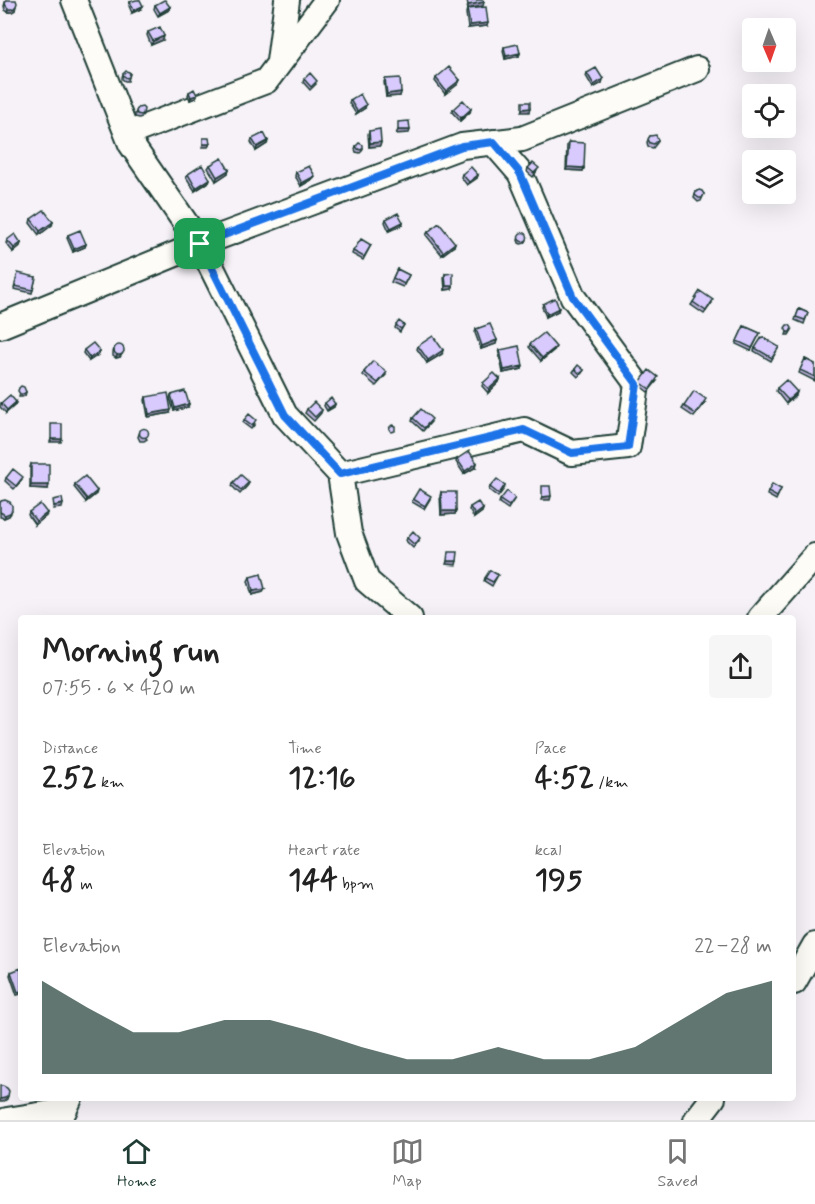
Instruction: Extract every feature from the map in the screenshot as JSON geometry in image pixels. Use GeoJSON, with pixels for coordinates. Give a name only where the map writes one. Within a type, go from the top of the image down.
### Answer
{"type":"FeatureCollection","features":[{"type":"Feature","properties":{"kind":"street"},"geometry":{"type":"LineString","coordinates":[[74,0],[131,144],[200,244],[285,415],[340,474],[349,533],[367,581],[407,615]]}},
{"type":"Feature","properties":{"kind":"street"},"geometry":{"type":"LineString","coordinates":[[279,63],[287,0]]}},
{"type":"Feature","properties":{"kind":"street"},"geometry":{"type":"LineString","coordinates":[[127,134],[266,81],[327,0]]}},
{"type":"Feature","properties":{"kind":"street"},"geometry":{"type":"LineString","coordinates":[[0,326],[200,244],[462,146],[522,139],[697,69]]}},
{"type":"Feature","properties":{"kind":"street"},"geometry":{"type":"LineString","coordinates":[[340,474],[524,430],[572,453],[628,447],[637,384],[573,297],[520,173],[494,142]]}},
{"type":"Feature","properties":{"kind":"street"},"geometry":{"type":"LineString","coordinates":[[763,615],[815,556]]}},
{"type":"Feature","properties":{"kind":"street"},"geometry":{"type":"LineString","coordinates":[[796,978],[815,945]]}},
{"type":"Feature","properties":{"kind":"street"},"geometry":{"type":"LineString","coordinates":[[7,1120],[41,1117],[64,1111],[69,1101]]}},
{"type":"Feature","properties":{"kind":"street"},"geometry":{"type":"LineString","coordinates":[[696,1120],[711,1101]]}},
{"type":"Feature","properties":{"kind":"building"},"geometry":{"type":"Polygon","coordinates":[[[6,0],[16,0],[16,6],[9,9],[5,3],[6,0]]]}},
{"type":"Feature","properties":{"kind":"building"},"geometry":{"type":"Polygon","coordinates":[[[140,0],[143,6],[134,10],[130,2],[140,0]]]}},
{"type":"Feature","properties":{"kind":"building"},"geometry":{"type":"Polygon","coordinates":[[[165,0],[170,7],[160,13],[155,5],[165,0]]]}},
{"type":"Feature","properties":{"kind":"building"},"geometry":{"type":"Polygon","coordinates":[[[467,0],[483,0],[484,2],[468,5],[467,0]]]}},
{"type":"Feature","properties":{"kind":"building"},"geometry":{"type":"Polygon","coordinates":[[[486,7],[488,23],[470,25],[467,9],[486,7]]]}},
{"type":"Feature","properties":{"kind":"building"},"geometry":{"type":"Polygon","coordinates":[[[160,27],[164,36],[153,41],[148,32],[160,27]]]}},
{"type":"Feature","properties":{"kind":"building"},"geometry":{"type":"Polygon","coordinates":[[[518,44],[520,53],[506,56],[504,47],[518,44]]]}},
{"type":"Feature","properties":{"kind":"building"},"geometry":{"type":"Polygon","coordinates":[[[449,67],[460,80],[446,91],[436,78],[449,67]]]}},
{"type":"Feature","properties":{"kind":"building"},"geometry":{"type":"Polygon","coordinates":[[[596,68],[603,79],[594,85],[587,73],[596,68]]]}},
{"type":"Feature","properties":{"kind":"building"},"geometry":{"type":"Polygon","coordinates":[[[126,71],[130,73],[127,78],[123,74],[126,71]]]}},
{"type":"Feature","properties":{"kind":"building"},"geometry":{"type":"Polygon","coordinates":[[[310,73],[317,81],[311,87],[304,79],[310,73]]]}},
{"type":"Feature","properties":{"kind":"building"},"geometry":{"type":"Polygon","coordinates":[[[400,78],[401,92],[387,94],[385,79],[400,78]]]}},
{"type":"Feature","properties":{"kind":"building"},"geometry":{"type":"Polygon","coordinates":[[[194,89],[197,95],[191,97],[189,92],[194,89]]]}},
{"type":"Feature","properties":{"kind":"building"},"geometry":{"type":"Polygon","coordinates":[[[360,94],[366,105],[357,111],[350,100],[360,94]]]}},
{"type":"Feature","properties":{"kind":"building"},"geometry":{"type":"Polygon","coordinates":[[[463,100],[471,109],[461,118],[453,109],[463,100]]]}},
{"type":"Feature","properties":{"kind":"building"},"geometry":{"type":"Polygon","coordinates":[[[522,102],[530,102],[530,108],[522,109],[522,102]]]}},
{"type":"Feature","properties":{"kind":"building"},"geometry":{"type":"Polygon","coordinates":[[[142,107],[143,114],[137,114],[138,108],[142,107]]]}},
{"type":"Feature","properties":{"kind":"building"},"geometry":{"type":"Polygon","coordinates":[[[409,121],[410,130],[398,130],[398,122],[409,121]]]}},
{"type":"Feature","properties":{"kind":"building"},"geometry":{"type":"Polygon","coordinates":[[[380,129],[381,142],[370,143],[369,131],[380,129]]]}},
{"type":"Feature","properties":{"kind":"building"},"geometry":{"type":"Polygon","coordinates":[[[264,133],[268,141],[257,147],[252,139],[264,133]]]}},
{"type":"Feature","properties":{"kind":"building"},"geometry":{"type":"Polygon","coordinates":[[[656,135],[658,140],[654,144],[650,143],[648,139],[650,136],[656,135]]]}},
{"type":"Feature","properties":{"kind":"building"},"geometry":{"type":"Polygon","coordinates":[[[203,138],[209,138],[210,144],[203,144],[203,138]]]}},
{"type":"Feature","properties":{"kind":"building"},"geometry":{"type":"Polygon","coordinates":[[[569,142],[585,143],[584,168],[567,167],[569,142]]]}},
{"type":"Feature","properties":{"kind":"building"},"geometry":{"type":"Polygon","coordinates":[[[359,143],[363,145],[361,150],[356,146],[359,143]]]}},
{"type":"Feature","properties":{"kind":"building"},"geometry":{"type":"Polygon","coordinates":[[[222,158],[229,170],[217,177],[210,165],[222,158]]]}},
{"type":"Feature","properties":{"kind":"building"},"geometry":{"type":"Polygon","coordinates":[[[533,163],[539,168],[534,173],[528,168],[533,163]]]}},
{"type":"Feature","properties":{"kind":"building"},"geometry":{"type":"Polygon","coordinates":[[[202,165],[210,179],[196,188],[188,174],[202,165]]]}},
{"type":"Feature","properties":{"kind":"building"},"geometry":{"type":"Polygon","coordinates":[[[309,166],[315,176],[302,183],[296,172],[309,166]]]}},
{"type":"Feature","properties":{"kind":"building"},"geometry":{"type":"Polygon","coordinates":[[[471,167],[478,175],[469,182],[462,174],[471,167]]]}},
{"type":"Feature","properties":{"kind":"building"},"geometry":{"type":"Polygon","coordinates":[[[699,190],[704,194],[702,198],[695,195],[699,190]]]}},
{"type":"Feature","properties":{"kind":"building"},"geometry":{"type":"Polygon","coordinates":[[[44,210],[53,222],[40,231],[31,219],[44,210]]]}},
{"type":"Feature","properties":{"kind":"building"},"geometry":{"type":"Polygon","coordinates":[[[398,213],[403,222],[391,228],[386,219],[398,213]]]}},
{"type":"Feature","properties":{"kind":"building"},"geometry":{"type":"Polygon","coordinates":[[[439,223],[455,243],[443,252],[428,232],[439,223]]]}},
{"type":"Feature","properties":{"kind":"building"},"geometry":{"type":"Polygon","coordinates":[[[80,230],[86,244],[74,249],[68,235],[80,230]]]}},
{"type":"Feature","properties":{"kind":"building"},"geometry":{"type":"Polygon","coordinates":[[[523,233],[527,237],[523,241],[519,237],[523,233]]]}},
{"type":"Feature","properties":{"kind":"building"},"geometry":{"type":"Polygon","coordinates":[[[15,234],[21,243],[14,248],[7,240],[15,234]]]}},
{"type":"Feature","properties":{"kind":"building"},"geometry":{"type":"Polygon","coordinates":[[[361,239],[371,245],[364,257],[353,251],[361,239]]]}},
{"type":"Feature","properties":{"kind":"building"},"geometry":{"type":"Polygon","coordinates":[[[397,269],[409,275],[404,284],[393,278],[397,269]]]}},
{"type":"Feature","properties":{"kind":"building"},"geometry":{"type":"Polygon","coordinates":[[[18,273],[36,277],[33,290],[15,286],[18,273]]]}},
{"type":"Feature","properties":{"kind":"building"},"geometry":{"type":"Polygon","coordinates":[[[453,273],[453,286],[446,286],[445,274],[453,273]]]}},
{"type":"Feature","properties":{"kind":"building"},"geometry":{"type":"Polygon","coordinates":[[[700,291],[713,300],[706,311],[693,302],[700,291]]]}},
{"type":"Feature","properties":{"kind":"building"},"geometry":{"type":"Polygon","coordinates":[[[555,298],[559,308],[547,314],[543,304],[555,298]]]}},
{"type":"Feature","properties":{"kind":"building"},"geometry":{"type":"Polygon","coordinates":[[[799,309],[808,313],[805,320],[796,317],[799,309]]]}},
{"type":"Feature","properties":{"kind":"building"},"geometry":{"type":"Polygon","coordinates":[[[399,321],[404,325],[401,329],[396,325],[399,321]]]}},
{"type":"Feature","properties":{"kind":"building"},"geometry":{"type":"Polygon","coordinates":[[[490,324],[497,340],[482,346],[476,329],[490,324]]]}},
{"type":"Feature","properties":{"kind":"building"},"geometry":{"type":"Polygon","coordinates":[[[787,325],[792,328],[790,332],[787,332],[785,328],[787,325]]]}},
{"type":"Feature","properties":{"kind":"building"},"geometry":{"type":"Polygon","coordinates":[[[744,326],[760,333],[752,348],[737,341],[744,326]]]}},
{"type":"Feature","properties":{"kind":"building"},"geometry":{"type":"Polygon","coordinates":[[[544,333],[556,347],[542,358],[530,344],[544,333]]]}},
{"type":"Feature","properties":{"kind":"building"},"geometry":{"type":"Polygon","coordinates":[[[433,336],[443,350],[428,360],[418,346],[433,336]]]}},
{"type":"Feature","properties":{"kind":"building"},"geometry":{"type":"Polygon","coordinates":[[[762,337],[779,347],[772,358],[755,348],[762,337]]]}},
{"type":"Feature","properties":{"kind":"building"},"geometry":{"type":"Polygon","coordinates":[[[93,343],[100,351],[90,358],[84,350],[93,343]]]}},
{"type":"Feature","properties":{"kind":"building"},"geometry":{"type":"Polygon","coordinates":[[[119,345],[124,350],[119,355],[114,350],[119,345]]]}},
{"type":"Feature","properties":{"kind":"building"},"geometry":{"type":"Polygon","coordinates":[[[519,346],[523,366],[504,370],[500,350],[519,346]]]}},
{"type":"Feature","properties":{"kind":"building"},"geometry":{"type":"Polygon","coordinates":[[[805,359],[815,364],[815,377],[800,370],[805,359]]]}},
{"type":"Feature","properties":{"kind":"building"},"geometry":{"type":"Polygon","coordinates":[[[373,361],[387,372],[378,383],[364,372],[373,361]]]}},
{"type":"Feature","properties":{"kind":"building"},"geometry":{"type":"Polygon","coordinates":[[[578,365],[584,370],[580,374],[575,369],[578,365]]]}},
{"type":"Feature","properties":{"kind":"building"},"geometry":{"type":"Polygon","coordinates":[[[649,370],[658,377],[650,389],[640,382],[649,370]]]}},
{"type":"Feature","properties":{"kind":"building"},"geometry":{"type":"Polygon","coordinates":[[[494,373],[500,379],[489,389],[483,383],[494,373]]]}},
{"type":"Feature","properties":{"kind":"building"},"geometry":{"type":"Polygon","coordinates":[[[786,380],[797,392],[788,400],[777,388],[786,380]]]}},
{"type":"Feature","properties":{"kind":"building"},"geometry":{"type":"Polygon","coordinates":[[[21,386],[26,392],[23,394],[18,391],[21,386]]]}},
{"type":"Feature","properties":{"kind":"building"},"geometry":{"type":"Polygon","coordinates":[[[185,391],[189,404],[175,408],[171,395],[185,391]]]}},
{"type":"Feature","properties":{"kind":"building"},"geometry":{"type":"Polygon","coordinates":[[[694,391],[706,399],[696,414],[684,406],[694,391]]]}},
{"type":"Feature","properties":{"kind":"building"},"geometry":{"type":"Polygon","coordinates":[[[168,393],[171,410],[149,414],[146,397],[168,393]]]}},
{"type":"Feature","properties":{"kind":"building"},"geometry":{"type":"Polygon","coordinates":[[[10,395],[16,402],[7,410],[1,403],[10,395]]]}},
{"type":"Feature","properties":{"kind":"building"},"geometry":{"type":"Polygon","coordinates":[[[331,398],[335,404],[329,408],[325,403],[331,398]]]}},
{"type":"Feature","properties":{"kind":"building"},"geometry":{"type":"Polygon","coordinates":[[[314,402],[322,410],[315,417],[307,409],[314,402]]]}},
{"type":"Feature","properties":{"kind":"building"},"geometry":{"type":"Polygon","coordinates":[[[421,409],[432,419],[424,428],[413,418],[421,409]]]}},
{"type":"Feature","properties":{"kind":"building"},"geometry":{"type":"Polygon","coordinates":[[[249,414],[256,420],[252,426],[244,420],[249,414]]]}},
{"type":"Feature","properties":{"kind":"building"},"geometry":{"type":"Polygon","coordinates":[[[51,424],[62,424],[62,439],[51,439],[51,424]]]}},
{"type":"Feature","properties":{"kind":"building"},"geometry":{"type":"Polygon","coordinates":[[[392,425],[395,426],[395,431],[391,432],[389,429],[392,425]]]}},
{"type":"Feature","properties":{"kind":"building"},"geometry":{"type":"Polygon","coordinates":[[[144,428],[149,433],[144,438],[139,433],[144,428]]]}},
{"type":"Feature","properties":{"kind":"building"},"geometry":{"type":"Polygon","coordinates":[[[469,451],[477,463],[465,471],[457,459],[469,451]]]}},
{"type":"Feature","properties":{"kind":"building"},"geometry":{"type":"Polygon","coordinates":[[[31,464],[49,464],[49,485],[31,485],[31,464]]]}},
{"type":"Feature","properties":{"kind":"building"},"geometry":{"type":"Polygon","coordinates":[[[13,469],[23,477],[16,486],[6,478],[13,469]]]}},
{"type":"Feature","properties":{"kind":"building"},"geometry":{"type":"Polygon","coordinates":[[[241,475],[249,482],[241,490],[233,483],[241,475]]]}},
{"type":"Feature","properties":{"kind":"building"},"geometry":{"type":"Polygon","coordinates":[[[85,476],[97,491],[87,499],[75,484],[85,476]]]}},
{"type":"Feature","properties":{"kind":"building"},"geometry":{"type":"Polygon","coordinates":[[[497,479],[505,485],[499,494],[490,487],[497,479]]]}},
{"type":"Feature","properties":{"kind":"building"},"geometry":{"type":"Polygon","coordinates":[[[772,484],[781,489],[777,497],[768,492],[772,484]]]}},
{"type":"Feature","properties":{"kind":"building"},"geometry":{"type":"Polygon","coordinates":[[[542,486],[550,486],[551,496],[542,497],[542,486]]]}},
{"type":"Feature","properties":{"kind":"building"},"geometry":{"type":"Polygon","coordinates":[[[419,489],[431,496],[425,506],[413,499],[419,489]]]}},
{"type":"Feature","properties":{"kind":"building"},"geometry":{"type":"Polygon","coordinates":[[[507,491],[515,498],[509,506],[500,500],[507,491]]]}},
{"type":"Feature","properties":{"kind":"building"},"geometry":{"type":"Polygon","coordinates":[[[441,492],[456,492],[456,511],[442,511],[441,492]]]}},
{"type":"Feature","properties":{"kind":"building"},"geometry":{"type":"Polygon","coordinates":[[[62,498],[63,504],[54,506],[53,500],[62,498]]]}},
{"type":"Feature","properties":{"kind":"building"},"geometry":{"type":"Polygon","coordinates":[[[5,500],[10,502],[12,510],[5,515],[0,512],[0,503],[5,500]]]}},
{"type":"Feature","properties":{"kind":"building"},"geometry":{"type":"Polygon","coordinates":[[[478,502],[483,509],[475,515],[470,507],[478,502]]]}},
{"type":"Feature","properties":{"kind":"building"},"geometry":{"type":"Polygon","coordinates":[[[40,504],[47,513],[36,521],[29,512],[40,504]]]}},
{"type":"Feature","properties":{"kind":"building"},"geometry":{"type":"Polygon","coordinates":[[[413,531],[420,538],[415,545],[407,538],[413,531]]]}},
{"type":"Feature","properties":{"kind":"building"},"geometry":{"type":"Polygon","coordinates":[[[448,552],[458,552],[457,561],[447,561],[448,552]]]}},
{"type":"Feature","properties":{"kind":"building"},"geometry":{"type":"Polygon","coordinates":[[[490,570],[498,575],[493,582],[485,578],[490,570]]]}},
{"type":"Feature","properties":{"kind":"building"},"geometry":{"type":"Polygon","coordinates":[[[261,574],[265,589],[253,591],[250,577],[261,574]]]}},
{"type":"Feature","properties":{"kind":"building"},"geometry":{"type":"Polygon","coordinates":[[[18,969],[18,992],[11,972],[18,969]]]}},
{"type":"Feature","properties":{"kind":"building"},"geometry":{"type":"Polygon","coordinates":[[[0,1086],[9,1091],[8,1096],[0,1099],[0,1086]]]}},
{"type":"Feature","properties":{"kind":"route"},"geometry":{"type":"LineString","coordinates":[[494,142],[520,173],[573,297],[637,384],[628,447],[572,453],[524,430],[340,474],[285,415],[200,244],[462,146],[494,142]]}}]}
